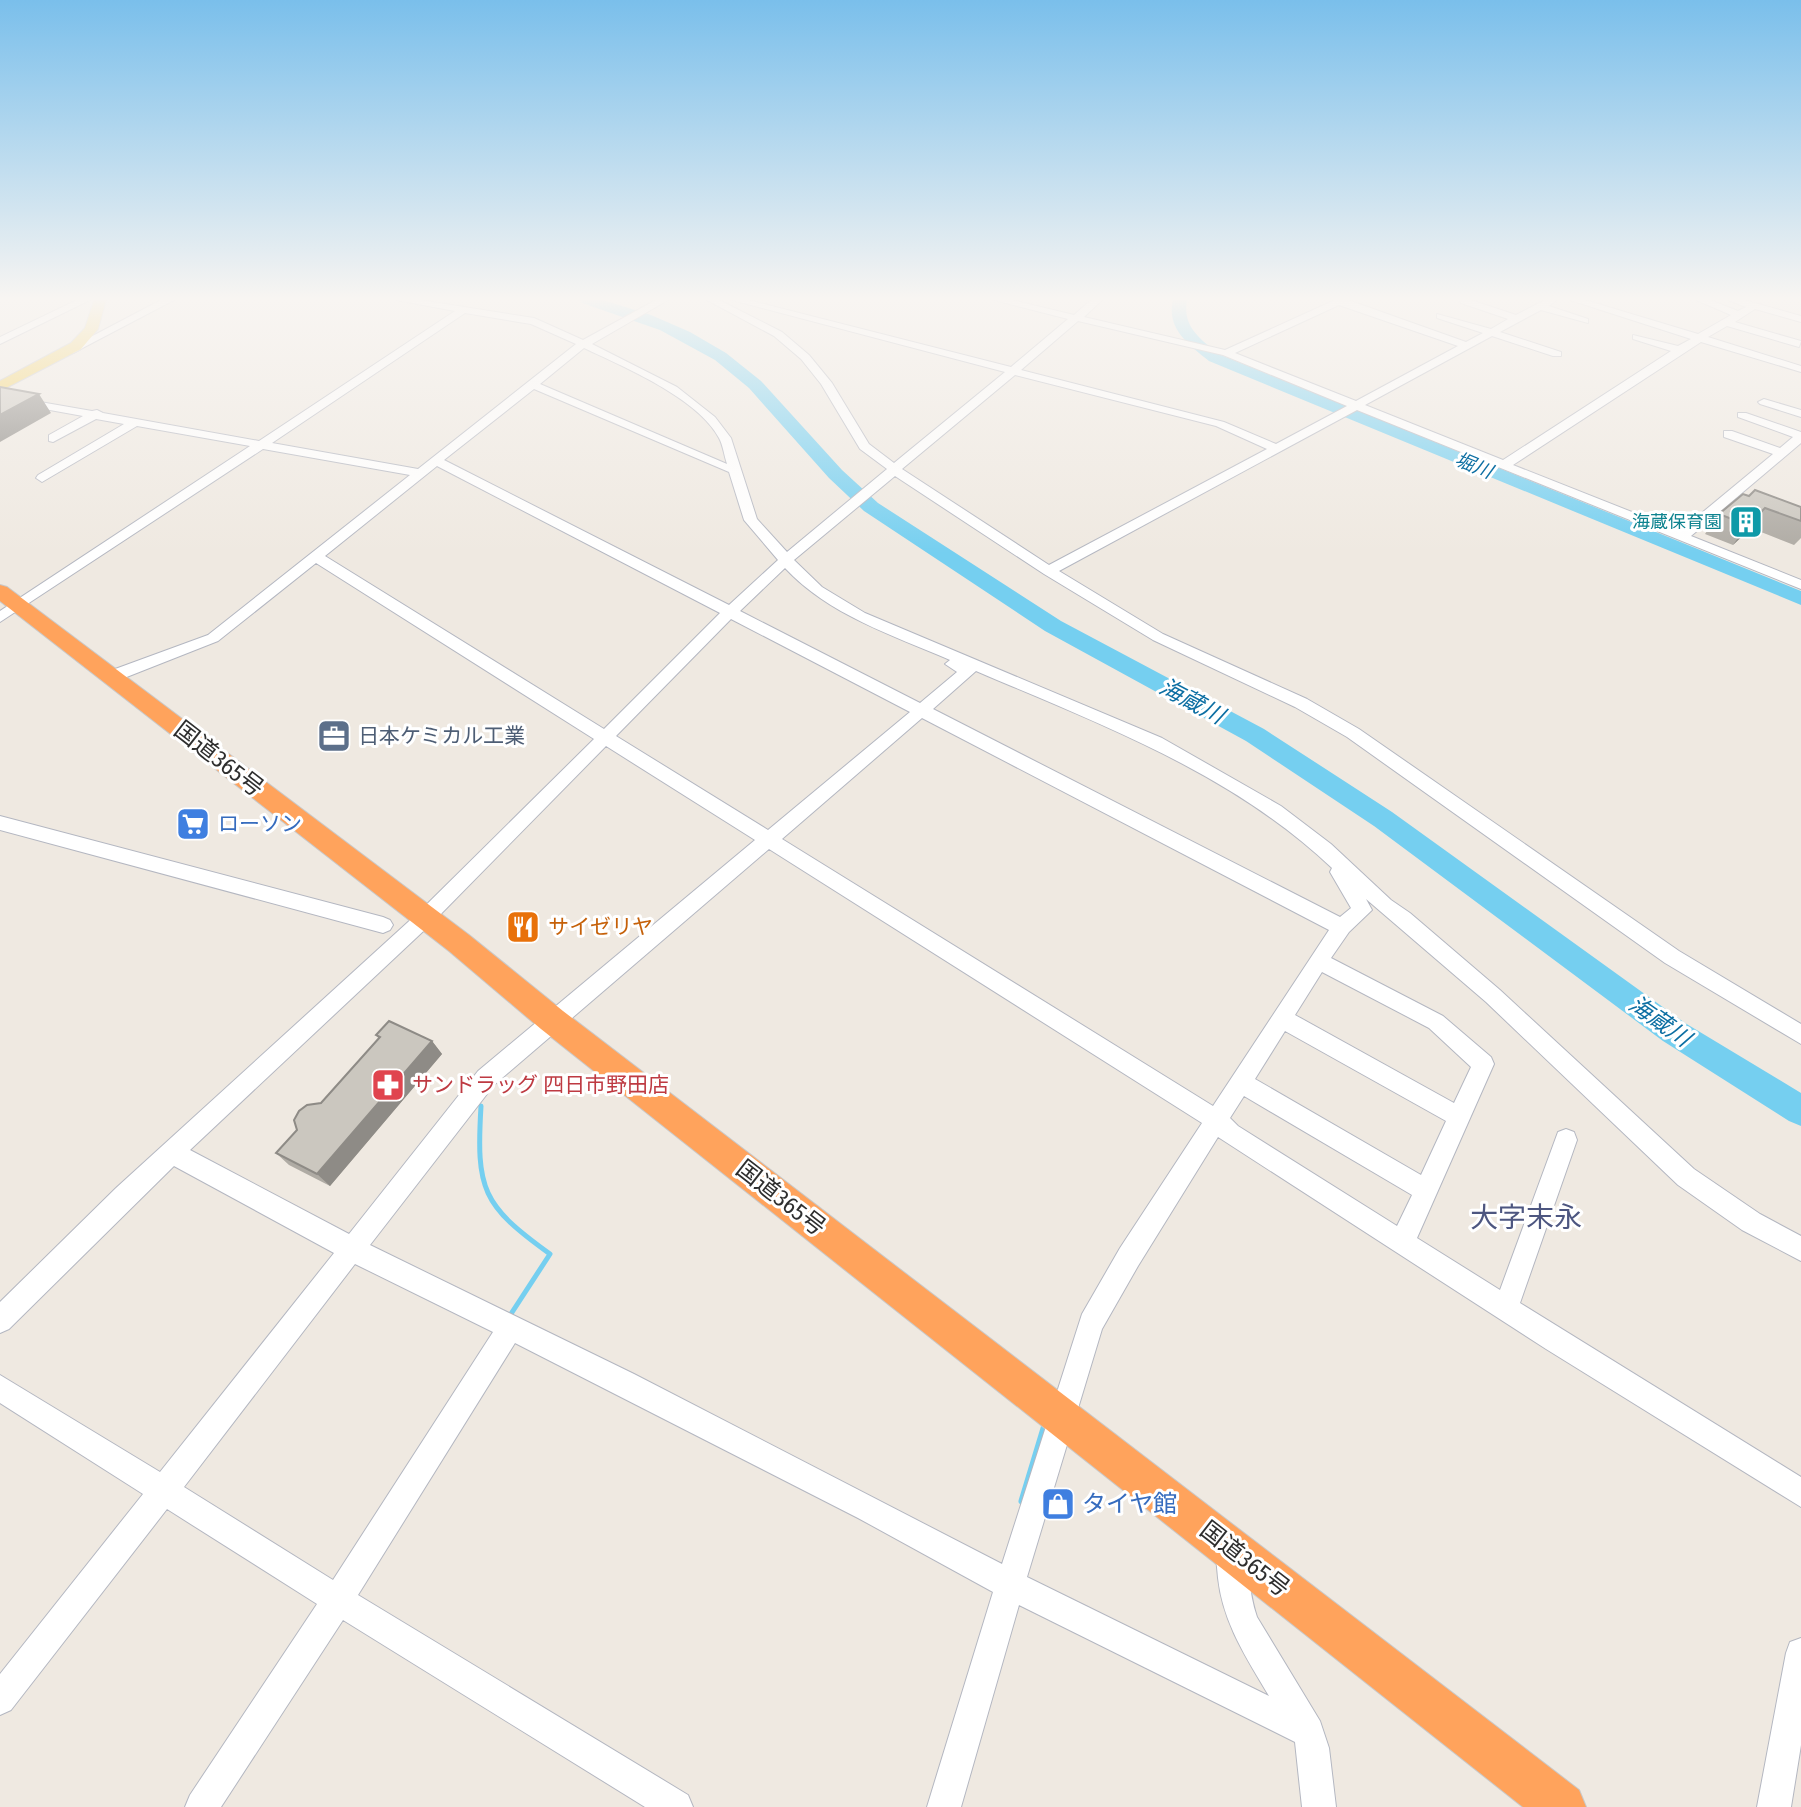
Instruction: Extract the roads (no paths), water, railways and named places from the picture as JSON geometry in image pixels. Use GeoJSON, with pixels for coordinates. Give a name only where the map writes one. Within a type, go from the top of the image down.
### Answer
{"type":"FeatureCollection","features":[{"type":"Feature","properties":{"kind":"highway","name":"国道365号"},"geometry":{"type":"LineString","coordinates":[[6,605],[113,676],[1562,1807]]}},
{"type":"Feature","properties":{"kind":"street"},"geometry":{"type":"LineString","coordinates":[[6,605],[350,384]]}},
{"type":"Feature","properties":{"kind":"street"},"geometry":{"type":"LineString","coordinates":[[113,676],[213,638],[532,384]]}},
{"type":"Feature","properties":{"kind":"street"},"geometry":{"type":"LineString","coordinates":[[533,384],[724,467],[736,469]]}},
{"type":"Feature","properties":{"kind":"street"},"geometry":{"type":"LineString","coordinates":[[664,384],[700,409],[715,424],[725,438],[751,520],[786,560],[827,597],[860,617],[1156,742],[1275,811],[1331,855],[1384,905],[1426,938],[1535,1034],[1617,1115],[1686,1177],[1751,1222],[1801,1249]]}},
{"type":"Feature","properties":{"kind":"street"},"geometry":{"type":"LineString","coordinates":[[827,384],[864,446],[895,470],[1049,571],[1158,637],[1301,703],[1353,733],[1672,957],[1801,1035]]}},
{"type":"Feature","properties":{"kind":"street"},"geometry":{"type":"LineString","coordinates":[[0,1320],[171,1152],[425,918],[730,612],[786,560],[998,384]]}},
{"type":"Feature","properties":{"kind":"street"},"geometry":{"type":"LineString","coordinates":[[1062,384],[1220,424],[1276,448]]}},
{"type":"Feature","properties":{"kind":"street"},"geometry":{"type":"LineString","coordinates":[[1300,384],[1801,585]]}},
{"type":"Feature","properties":{"kind":"street"},"geometry":{"type":"LineString","coordinates":[[1049,571],[1395,384]]}},
{"type":"Feature","properties":{"kind":"street"},"geometry":{"type":"LineString","coordinates":[[1503,466],[1627,384]]}},
{"type":"Feature","properties":{"kind":"street"},"geometry":{"type":"LineString","coordinates":[[0,398],[97,413],[419,473]]}},
{"type":"Feature","properties":{"kind":"street"},"geometry":{"type":"LineString","coordinates":[[1764,402],[1801,414]]}},
{"type":"Feature","properties":{"kind":"street"},"geometry":{"type":"LineString","coordinates":[[53,438],[97,413]]}},
{"type":"Feature","properties":{"kind":"street"},"geometry":{"type":"LineString","coordinates":[[1681,537],[1801,436],[1742,415]]}},
{"type":"Feature","properties":{"kind":"street"},"geometry":{"type":"LineString","coordinates":[[42,478],[137,421]]}},
{"type":"Feature","properties":{"kind":"street"},"geometry":{"type":"LineString","coordinates":[[1728,434],[1783,453]]}},
{"type":"Feature","properties":{"kind":"street"},"geometry":{"type":"LineString","coordinates":[[434,460],[1342,927]]}},
{"type":"Feature","properties":{"kind":"street"},"geometry":{"type":"LineString","coordinates":[[315,556],[1218,1121],[1230,1133],[1402,1243],[1801,1493]]}},
{"type":"Feature","properties":{"kind":"street"},"geometry":{"type":"LineString","coordinates":[[0,1699],[486,1078],[968,671],[913,639]]}},
{"type":"Feature","properties":{"kind":"street"},"geometry":{"type":"LineString","coordinates":[[0,822],[383,925]]}},
{"type":"Feature","properties":{"kind":"street"},"geometry":{"type":"LineString","coordinates":[[1331,855],[1362,910],[1426,938]]}},
{"type":"Feature","properties":{"kind":"street"},"geometry":{"type":"LineString","coordinates":[[944,1807],[1060,1415],[1091,1323],[1129,1257],[1318,961],[1342,927],[1362,910]]}},
{"type":"Feature","properties":{"kind":"street"},"geometry":{"type":"LineString","coordinates":[[1318,961],[1436,1022],[1483,1064],[1402,1243]]}},
{"type":"Feature","properties":{"kind":"street"},"geometry":{"type":"LineString","coordinates":[[1282,1019],[1459,1117]]}},
{"type":"Feature","properties":{"kind":"street"},"geometry":{"type":"LineString","coordinates":[[1242,1083],[1425,1191]]}},
{"type":"Feature","properties":{"kind":"street"},"geometry":{"type":"LineString","coordinates":[[1506,1308],[1566,1140]]}},
{"type":"Feature","properties":{"kind":"street"},"geometry":{"type":"LineString","coordinates":[[171,1152],[353,1250],[868,1508],[1009,1584],[1309,1732]]}},
{"type":"Feature","properties":{"kind":"street"},"geometry":{"type":"LineString","coordinates":[[202,1807],[338,1600],[510,1328]]}},
{"type":"Feature","properties":{"kind":"street"},"geometry":{"type":"LineString","coordinates":[[0,1388],[338,1600],[676,1807]]}},
{"type":"Feature","properties":{"kind":"street"},"geometry":{"type":"LineString","coordinates":[[1229,1547],[1237,1601],[1245,1626],[1309,1732],[1319,1807]]}},
{"type":"Feature","properties":{"kind":"street"},"geometry":{"type":"LineString","coordinates":[[1774,1807],[1801,1653]]}},
{"type":"Feature","properties":{"kind":"waterway","name":"海蔵川"},"geometry":{"type":"LineString","coordinates":[[754,384],[836,474],[871,507],[1053,626],[1255,735],[1383,819],[1674,1032],[1801,1111]]}},
{"type":"Feature","properties":{"kind":"waterway","name":"堀川"},"geometry":{"type":"LineString","coordinates":[[1279,384],[1801,599]]}},
{"type":"Feature","properties":{"kind":"waterway"},"geometry":{"type":"LineString","coordinates":[[481,1106],[480,1158],[488,1193],[510,1222],[550,1254],[509,1317]]}},
{"type":"Feature","properties":{"kind":"waterway"},"geometry":{"type":"LineString","coordinates":[[1022,1501],[1045,1425]]}},
{"type":"Feature","properties":{"kind":"place","name":"海蔵保育園"},"geometry":{"type":"Point","coordinates":[1746,522]}},
{"type":"Feature","properties":{"kind":"place","name":"日本ケミカル工業"},"geometry":{"type":"Point","coordinates":[334,736]}},
{"type":"Feature","properties":{"kind":"place","name":"ローソン"},"geometry":{"type":"Point","coordinates":[193,824]}},
{"type":"Feature","properties":{"kind":"place","name":"サイゼリヤ"},"geometry":{"type":"Point","coordinates":[523,927]}},
{"type":"Feature","properties":{"kind":"place","name":"サンドラッグ 四日市野田店"},"geometry":{"type":"Point","coordinates":[388,1085]}},
{"type":"Feature","properties":{"kind":"place","name":"タイヤ館"},"geometry":{"type":"Point","coordinates":[1058,1504]}},
{"type":"Feature","properties":{"kind":"district","name":"大字末永"},"geometry":{"type":"Point","coordinates":[1526,1217]}}]}
